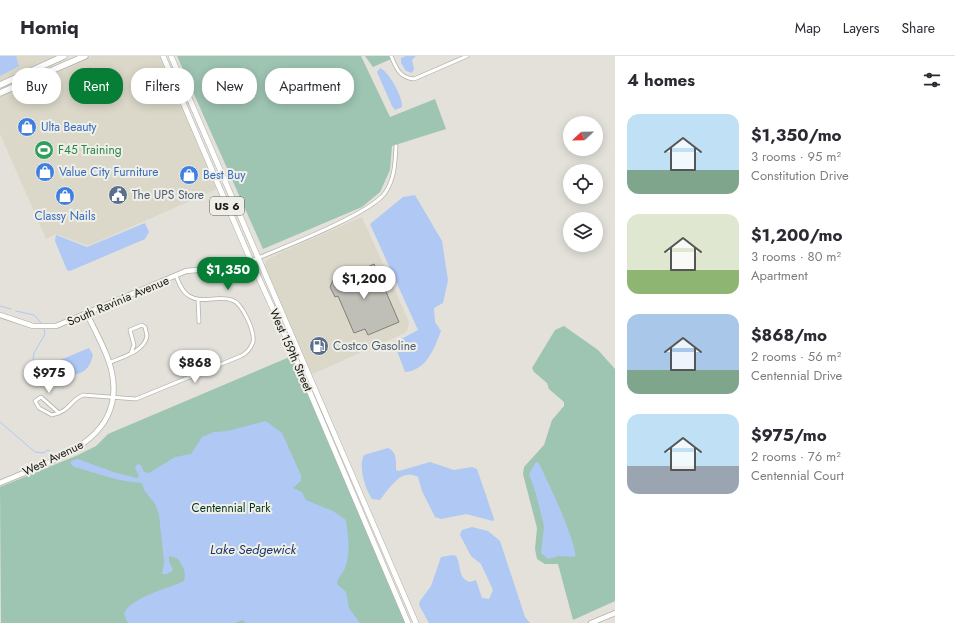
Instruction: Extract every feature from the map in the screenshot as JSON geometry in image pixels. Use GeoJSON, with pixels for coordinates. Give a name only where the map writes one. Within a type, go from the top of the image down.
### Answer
{"type":"FeatureCollection","features":[{"type":"Feature","properties":{"kind":"highway"},"geometry":{"type":"LineString","coordinates":[[0,85],[64,56]]}},
{"type":"Feature","properties":{"kind":"highway"},"geometry":{"type":"LineString","coordinates":[[0,93],[85,56]]}},
{"type":"Feature","properties":{"kind":"main road","name":"West 159th Street"},"geometry":{"type":"LineString","coordinates":[[163,56],[251,261],[294,356],[408,623]]}},
{"type":"Feature","properties":{"kind":"main road","name":"West 159th Street"},"geometry":{"type":"LineString","coordinates":[[171,56],[416,623]]}},
{"type":"Feature","properties":{"kind":"main road"},"geometry":{"type":"LineString","coordinates":[[383,565],[389,562]]}},
{"type":"Feature","properties":{"kind":"street"},"geometry":{"type":"LineString","coordinates":[[391,56],[398,72],[406,77],[417,78],[467,56]]}},
{"type":"Feature","properties":{"kind":"street","name":"South Ravinia Avenue"},"geometry":{"type":"LineString","coordinates":[[0,315],[33,326],[47,327],[68,323],[193,270],[232,267],[259,258],[348,218],[372,205],[384,194],[394,174],[396,146]]}},
{"type":"Feature","properties":{"kind":"street"},"geometry":{"type":"LineString","coordinates":[[59,413],[41,397],[35,401],[39,408],[52,415],[59,413],[67,410],[76,399],[83,395],[129,400],[144,397],[241,356],[251,346],[253,336],[242,308],[234,301],[222,298],[198,300],[187,296],[176,276]]}},
{"type":"Feature","properties":{"kind":"street"},"geometry":{"type":"LineString","coordinates":[[198,300],[199,322]]}},
{"type":"Feature","properties":{"kind":"street","name":"West Avenue"},"geometry":{"type":"LineString","coordinates":[[0,483],[87,443],[96,434],[106,419],[113,398],[113,382],[109,363],[88,314]]}},
{"type":"Feature","properties":{"kind":"street"},"geometry":{"type":"LineString","coordinates":[[109,363],[131,353],[141,347],[147,340],[147,332],[142,325],[130,330],[134,345],[131,353]]}},
{"type":"Feature","properties":{"kind":"street"},"geometry":{"type":"LineString","coordinates":[[590,623],[615,612]]}},
{"type":"Feature","properties":{"kind":"shaded area"},"geometry":{"type":"Polygon","coordinates":[[[0,56],[63,56],[36,68],[12,68],[12,79],[0,84],[0,56]]]}},
{"type":"Feature","properties":{"kind":"shaded area"},"geometry":{"type":"Polygon","coordinates":[[[92,56],[161,56],[165,68],[131,68],[131,104],[181,104],[217,189],[90,245],[86,245],[56,234],[46,239],[0,134],[0,96],[12,91],[12,104],[61,104],[61,71],[92,56]]]}},
{"type":"Feature","properties":{"kind":"shaded area"},"geometry":{"type":"Polygon","coordinates":[[[362,217],[409,322],[408,329],[405,333],[310,375],[264,265],[267,260],[282,252],[362,217]]]}},
{"type":"Feature","properties":{"kind":"green space"},"geometry":{"type":"Polygon","coordinates":[[[177,56],[361,56],[390,117],[435,99],[446,129],[392,146],[390,170],[380,192],[362,207],[263,249],[194,94],[194,68],[182,68],[177,56]]]}},
{"type":"Feature","properties":{"kind":"green space"},"geometry":{"type":"Polygon","coordinates":[[[365,56],[389,56],[391,59],[373,67],[365,56]]]}},
{"type":"Feature","properties":{"kind":"green space"},"geometry":{"type":"Polygon","coordinates":[[[564,326],[598,350],[615,369],[615,601],[573,620],[558,564],[545,564],[537,559],[535,549],[537,528],[523,474],[524,467],[544,445],[552,420],[564,406],[564,402],[549,389],[547,383],[534,372],[532,368],[555,330],[564,326]]]}},
{"type":"Feature","properties":{"kind":"green space","name":"Centennial Park"},"geometry":{"type":"Polygon","coordinates":[[[292,356],[406,623],[1,623],[0,487],[78,455],[96,446],[108,434],[292,356]]]}},
{"type":"Feature","properties":{"kind":"water"},"geometry":{"type":"Polygon","coordinates":[[[0,56],[16,56],[19,66],[12,68],[12,70],[0,76],[0,56]]]}},
{"type":"Feature","properties":{"kind":"water"},"geometry":{"type":"Polygon","coordinates":[[[406,56],[416,56],[412,60],[414,69],[412,73],[406,71],[401,63],[401,58],[406,56]]]}},
{"type":"Feature","properties":{"kind":"water"},"geometry":{"type":"Polygon","coordinates":[[[380,68],[384,70],[395,85],[402,103],[402,107],[395,110],[392,106],[377,72],[380,68]]]}},
{"type":"Feature","properties":{"kind":"water"},"geometry":{"type":"Polygon","coordinates":[[[415,195],[442,241],[448,280],[443,303],[434,308],[435,322],[441,331],[436,345],[429,358],[424,363],[413,370],[405,372],[394,343],[418,330],[370,224],[403,197],[415,195]]]}},
{"type":"Feature","properties":{"kind":"water"},"geometry":{"type":"Polygon","coordinates":[[[145,223],[149,232],[145,239],[70,271],[67,270],[55,241],[56,235],[87,247],[145,223]]]}},
{"type":"Feature","properties":{"kind":"water"},"geometry":{"type":"Polygon","coordinates":[[[89,348],[93,355],[91,361],[88,367],[80,373],[65,373],[53,363],[89,348]]]}},
{"type":"Feature","properties":{"kind":"water","name":"Lake Sedgewick"},"geometry":{"type":"Polygon","coordinates":[[[266,421],[282,433],[301,475],[301,481],[293,488],[302,492],[306,500],[333,511],[346,520],[348,532],[348,556],[345,568],[337,584],[346,592],[349,608],[360,623],[245,623],[243,620],[235,623],[129,623],[126,620],[124,613],[129,607],[135,602],[151,594],[184,581],[184,569],[177,558],[169,556],[169,562],[173,569],[167,574],[162,574],[164,562],[159,515],[155,504],[144,490],[142,483],[116,479],[74,467],[71,464],[71,461],[78,459],[113,472],[137,478],[139,476],[135,468],[137,464],[141,465],[144,472],[149,473],[175,457],[191,454],[202,437],[214,432],[227,431],[266,421]]]}},
{"type":"Feature","properties":{"kind":"water"},"geometry":{"type":"Polygon","coordinates":[[[388,448],[394,454],[396,460],[396,470],[399,471],[430,462],[454,470],[472,467],[477,469],[494,519],[493,521],[466,514],[441,519],[435,517],[422,491],[418,477],[412,475],[401,477],[391,485],[380,500],[372,499],[363,477],[362,460],[364,455],[388,448]]]}},
{"type":"Feature","properties":{"kind":"water"},"geometry":{"type":"Polygon","coordinates":[[[538,462],[567,526],[575,551],[575,557],[559,556],[548,559],[541,553],[544,526],[529,474],[535,463],[538,462]]]}},
{"type":"Feature","properties":{"kind":"water"},"geometry":{"type":"Polygon","coordinates":[[[472,527],[488,531],[500,541],[525,617],[530,623],[429,623],[419,605],[420,601],[431,586],[441,557],[452,555],[456,556],[463,578],[470,582],[476,580],[482,598],[489,599],[493,590],[481,564],[471,556],[460,535],[462,530],[472,527]]]}},
{"type":"Feature","properties":{"kind":"building"},"geometry":{"type":"Polygon","coordinates":[[[374,264],[399,322],[368,335],[365,329],[354,333],[338,296],[335,297],[330,287],[337,275],[353,267],[354,269],[359,267],[361,270],[374,264]]]}},
{"type":"Feature","properties":{"kind":"waterway"},"geometry":{"type":"LineString","coordinates":[[0,306],[11,309]]}},
{"type":"Feature","properties":{"kind":"waterway"},"geometry":{"type":"LineString","coordinates":[[16,311],[34,315],[42,324]]}},
{"type":"Feature","properties":{"kind":"waterway"},"geometry":{"type":"LineString","coordinates":[[44,329],[45,334],[34,353],[33,360],[41,364],[53,363]]}},
{"type":"Feature","properties":{"kind":"waterway"},"geometry":{"type":"LineString","coordinates":[[0,422],[35,452],[43,453],[48,450],[50,451]]}},
{"type":"Feature","properties":{"kind":"place","name":"Ulta Beauty"},"geometry":{"type":"Point","coordinates":[27,127]}},
{"type":"Feature","properties":{"kind":"place","name":"F45 Training"},"geometry":{"type":"Point","coordinates":[44,150]}},
{"type":"Feature","properties":{"kind":"place","name":"Value City Furniture"},"geometry":{"type":"Point","coordinates":[45,172]}},
{"type":"Feature","properties":{"kind":"place","name":"Best Buy"},"geometry":{"type":"Point","coordinates":[189,175]}},
{"type":"Feature","properties":{"kind":"place","name":"The UPS Store"},"geometry":{"type":"Point","coordinates":[118,195]}},
{"type":"Feature","properties":{"kind":"place","name":"Classy Nails"},"geometry":{"type":"Point","coordinates":[65,196]}},
{"type":"Feature","properties":{"kind":"place","name":"Costco Gasoline"},"geometry":{"type":"Point","coordinates":[319,346]}}]}
